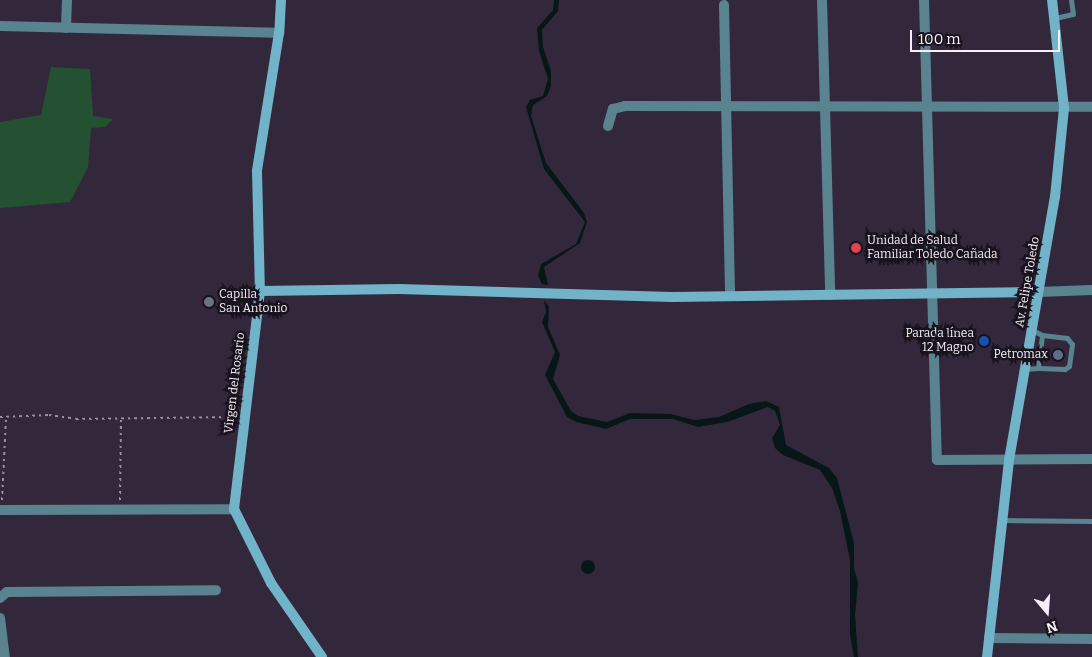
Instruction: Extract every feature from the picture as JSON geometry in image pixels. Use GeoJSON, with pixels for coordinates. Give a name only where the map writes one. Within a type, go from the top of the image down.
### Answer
{"type":"FeatureCollection","features":[{"type":"Feature","properties":{"kind":"street"},"geometry":{"type":"LineString","coordinates":[[66,28],[67,0]]}},
{"type":"Feature","properties":{"kind":"street","name":"Virgen del Rosario"},"geometry":{"type":"LineString","coordinates":[[234,509],[243,417],[260,292],[257,171],[279,33],[280,0]]}},
{"type":"Feature","properties":{"kind":"street"},"geometry":{"type":"LineString","coordinates":[[822,0],[830,295]]}},
{"type":"Feature","properties":{"kind":"street"},"geometry":{"type":"LineString","coordinates":[[924,0],[934,294],[937,460],[1092,459]]}},
{"type":"Feature","properties":{"kind":"street","name":"Av. Felipe Toledo"},"geometry":{"type":"LineString","coordinates":[[987,657],[1009,460],[1056,197],[1064,108],[1052,0]]}},
{"type":"Feature","properties":{"kind":"street"},"geometry":{"type":"LineString","coordinates":[[724,6],[730,295]]}},
{"type":"Feature","properties":{"kind":"street"},"geometry":{"type":"LineString","coordinates":[[0,26],[279,33]]}},
{"type":"Feature","properties":{"kind":"street"},"geometry":{"type":"LineString","coordinates":[[608,126],[613,109],[625,106],[1092,107]]}},
{"type":"Feature","properties":{"kind":"street"},"geometry":{"type":"LineString","coordinates":[[260,292],[399,289],[663,297],[1092,290]]}},
{"type":"Feature","properties":{"kind":"street"},"geometry":{"type":"LineString","coordinates":[[1,510],[234,509],[272,583],[322,657]]}},
{"type":"Feature","properties":{"kind":"street"},"geometry":{"type":"LineString","coordinates":[[0,598],[7,592],[216,590]]}},
{"type":"Feature","properties":{"kind":"street"},"geometry":{"type":"LineString","coordinates":[[0,618],[5,657]]}},
{"type":"Feature","properties":{"kind":"street"},"geometry":{"type":"LineString","coordinates":[[989,638],[1092,639]]}},
{"type":"Feature","properties":{"kind":"lane"},"geometry":{"type":"LineString","coordinates":[[1055,18],[1073,14],[1071,0]]}},
{"type":"Feature","properties":{"kind":"lane"},"geometry":{"type":"LineString","coordinates":[[1025,369],[1065,369],[1069,366],[1072,344],[1067,338],[1042,335],[1032,330]]}},
{"type":"Feature","properties":{"kind":"lane"},"geometry":{"type":"LineString","coordinates":[[1038,368],[1042,335]]}},
{"type":"Feature","properties":{"kind":"lane"},"geometry":{"type":"LineString","coordinates":[[1001,520],[1092,521]]}},
{"type":"Feature","properties":{"kind":"path"},"geometry":{"type":"LineString","coordinates":[[0,416],[243,417]]}},
{"type":"Feature","properties":{"kind":"path"},"geometry":{"type":"LineString","coordinates":[[1,510],[6,416]]}},
{"type":"Feature","properties":{"kind":"path"},"geometry":{"type":"LineString","coordinates":[[120,510],[122,417]]}},
{"type":"Feature","properties":{"kind":"green space"},"geometry":{"type":"Polygon","coordinates":[[[51,67],[90,69],[93,116],[113,119],[105,127],[91,128],[88,167],[70,202],[0,208],[0,122],[41,115],[51,67]]]}},
{"type":"Feature","properties":{"kind":"shaded area"},"geometry":{"type":"Polygon","coordinates":[[[554,0],[559,0],[558,11],[542,30],[543,47],[551,71],[551,86],[547,96],[533,105],[531,116],[546,163],[584,213],[587,222],[580,243],[544,267],[548,285],[542,284],[538,276],[541,264],[576,244],[585,222],[544,169],[526,107],[530,100],[543,96],[548,79],[539,51],[537,28],[553,10],[554,0]]]}},
{"type":"Feature","properties":{"kind":"shaded area"},"geometry":{"type":"Polygon","coordinates":[[[544,300],[549,307],[548,327],[560,355],[553,379],[571,411],[578,416],[607,422],[630,413],[671,414],[694,420],[719,417],[749,404],[766,401],[779,407],[786,445],[829,468],[837,478],[854,543],[854,568],[858,583],[855,615],[858,657],[854,657],[850,635],[850,560],[840,511],[832,488],[820,470],[783,455],[775,448],[772,438],[780,425],[775,411],[768,407],[727,422],[698,427],[673,419],[630,419],[606,429],[576,422],[567,417],[545,375],[555,352],[542,322],[546,312],[544,300]]]}},
{"type":"Feature","properties":{"kind":"shaded area"},"geometry":{"type":"Polygon","coordinates":[[[588,560],[593,562],[595,567],[593,572],[588,574],[583,572],[581,567],[583,562],[588,560]]]}},
{"type":"Feature","properties":{"kind":"place","name":"Unidad de Salud Familiar Toledo Cañada"},"geometry":{"type":"Point","coordinates":[856,248]}},
{"type":"Feature","properties":{"kind":"place","name":"Capilla San Antonio"},"geometry":{"type":"Point","coordinates":[209,302]}},
{"type":"Feature","properties":{"kind":"place","name":"Parada línea 12 Magno"},"geometry":{"type":"Point","coordinates":[984,341]}},
{"type":"Feature","properties":{"kind":"place","name":"Petromax"},"geometry":{"type":"Point","coordinates":[1058,355]}}]}
